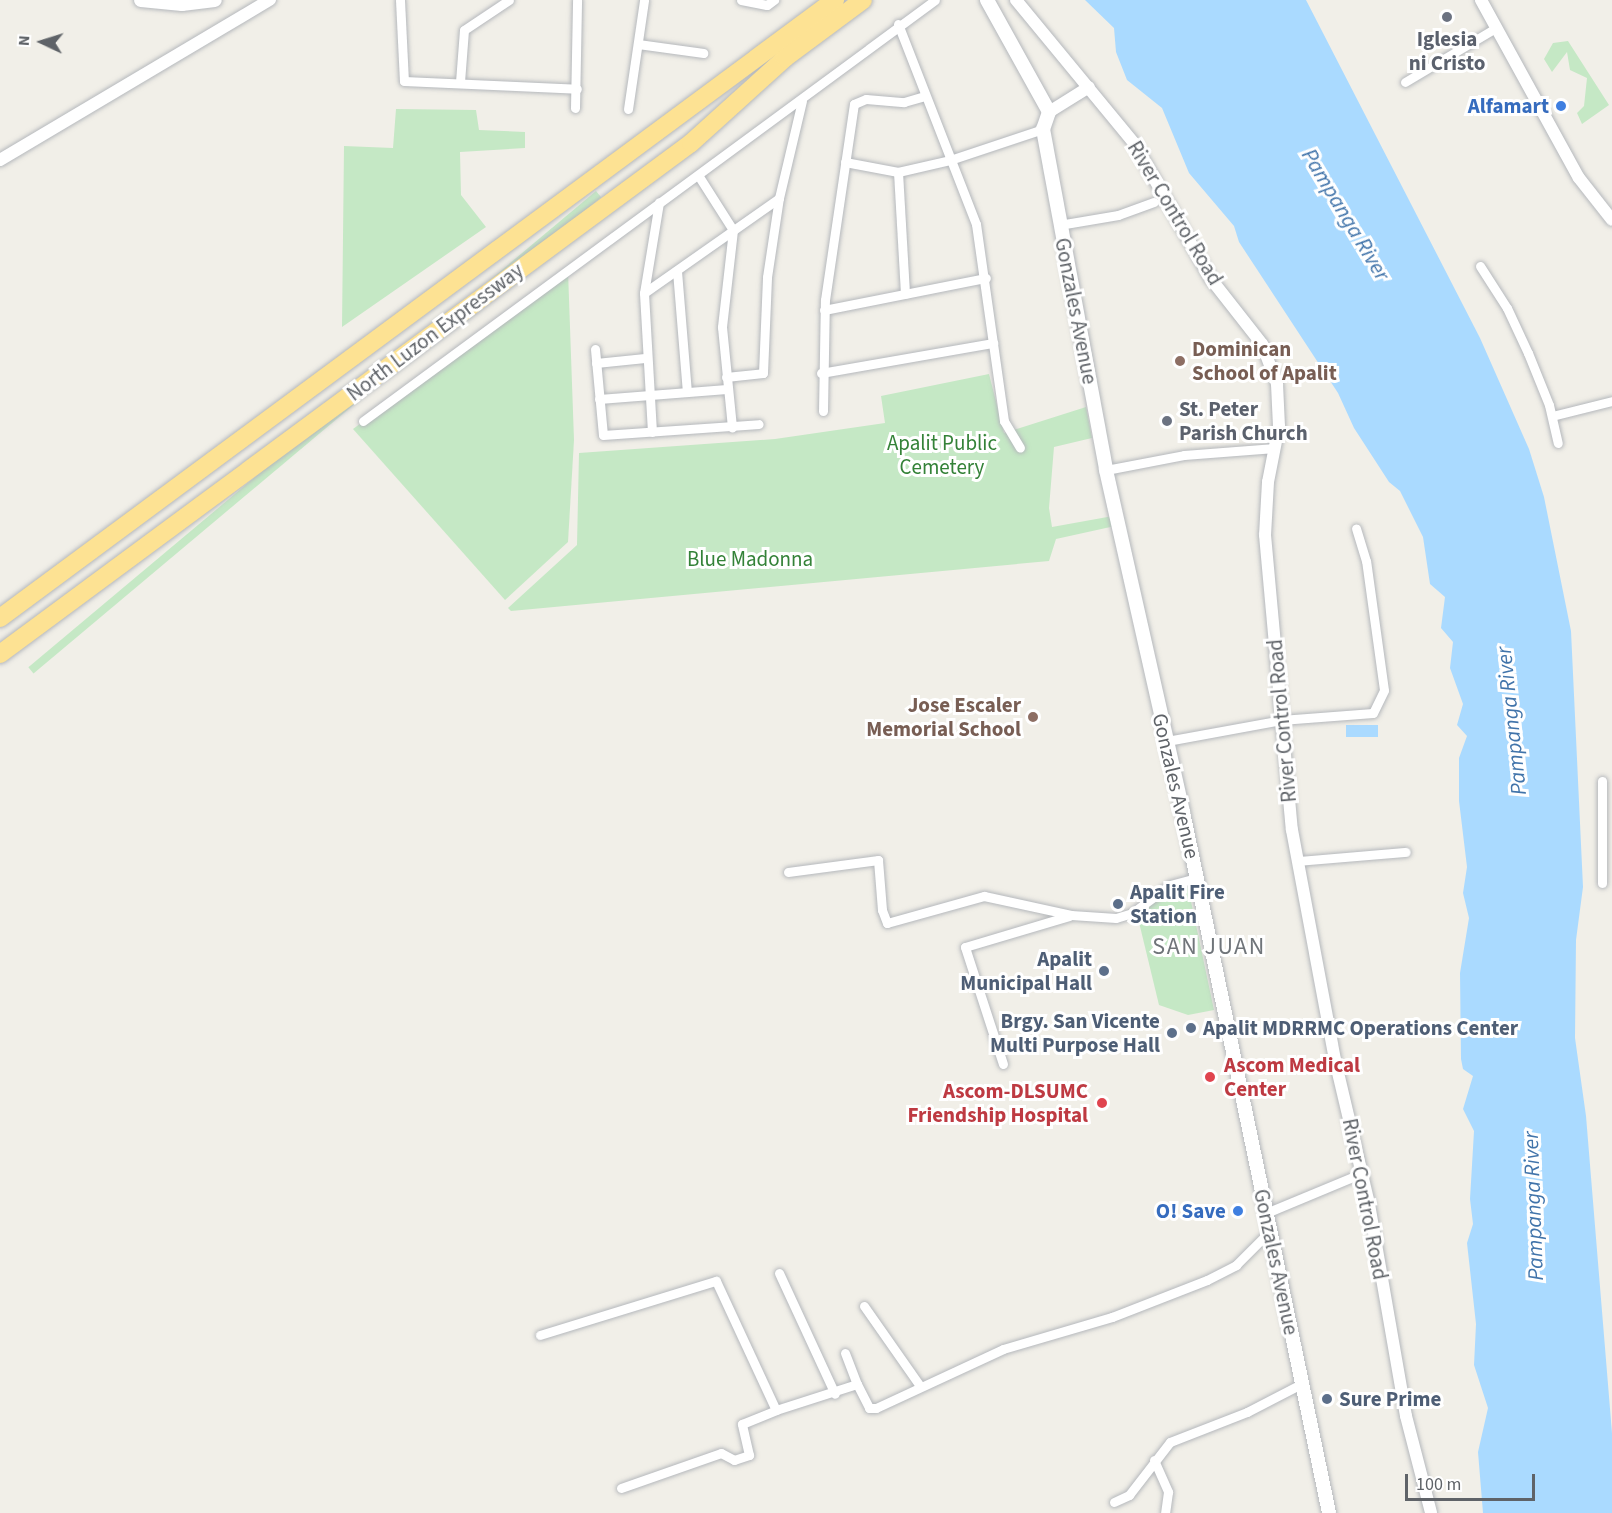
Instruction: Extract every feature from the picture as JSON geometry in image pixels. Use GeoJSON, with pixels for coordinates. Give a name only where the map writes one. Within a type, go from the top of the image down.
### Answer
{"type":"FeatureCollection","features":[{"type":"Feature","properties":{"kind":"highway","name":"North Luzon Expressway"},"geometry":{"type":"LineString","coordinates":[[0,618],[835,0]]}},
{"type":"Feature","properties":{"kind":"highway","name":"North Luzon Expressway"},"geometry":{"type":"LineString","coordinates":[[0,654],[691,143],[785,58],[863,0]]}},
{"type":"Feature","properties":{"kind":"main road"},"geometry":{"type":"LineString","coordinates":[[141,0],[182,4],[215,0]]}},
{"type":"Feature","properties":{"kind":"main road"},"geometry":{"type":"LineString","coordinates":[[987,0],[1049,112],[1043,129]]}},
{"type":"Feature","properties":{"kind":"main road","name":"Gonzales Avenue"},"geometry":{"type":"LineString","coordinates":[[1043,129],[1106,470],[1167,741],[1329,1513]]}},
{"type":"Feature","properties":{"kind":"street"},"geometry":{"type":"LineString","coordinates":[[0,160],[270,0]]}},
{"type":"Feature","properties":{"kind":"street"},"geometry":{"type":"LineString","coordinates":[[400,0],[402,80],[576,88]]}},
{"type":"Feature","properties":{"kind":"street"},"geometry":{"type":"LineString","coordinates":[[460,82],[464,30],[509,0]]}},
{"type":"Feature","properties":{"kind":"street"},"geometry":{"type":"LineString","coordinates":[[575,108],[577,0]]}},
{"type":"Feature","properties":{"kind":"street"},"geometry":{"type":"LineString","coordinates":[[628,109],[644,0]]}},
{"type":"Feature","properties":{"kind":"street"},"geometry":{"type":"LineString","coordinates":[[741,0],[767,5],[774,0]]}},
{"type":"Feature","properties":{"kind":"street"},"geometry":{"type":"LineString","coordinates":[[363,421],[659,202],[802,101],[898,24],[935,0]]}},
{"type":"Feature","properties":{"kind":"street","name":"River Control Road"},"geometry":{"type":"LineString","coordinates":[[1016,0],[1134,143],[1211,279],[1262,344],[1277,384],[1279,426],[1268,482],[1265,535],[1281,720],[1298,861],[1335,1060],[1362,1173],[1406,1416],[1431,1513]]}},
{"type":"Feature","properties":{"kind":"street"},"geometry":{"type":"LineString","coordinates":[[1481,0],[1494,29],[1579,178],[1612,220]]}},
{"type":"Feature","properties":{"kind":"street"},"geometry":{"type":"LineString","coordinates":[[898,24],[976,224],[986,278],[1004,422],[1020,448]]}},
{"type":"Feature","properties":{"kind":"street"},"geometry":{"type":"LineString","coordinates":[[1405,82],[1494,29]]}},
{"type":"Feature","properties":{"kind":"street"},"geometry":{"type":"LineString","coordinates":[[638,44],[703,53]]}},
{"type":"Feature","properties":{"kind":"street"},"geometry":{"type":"LineString","coordinates":[[1049,112],[1089,87]]}},
{"type":"Feature","properties":{"kind":"street"},"geometry":{"type":"LineString","coordinates":[[823,411],[821,373],[824,310],[854,104],[859,100],[904,102],[925,96]]}},
{"type":"Feature","properties":{"kind":"street"},"geometry":{"type":"LineString","coordinates":[[726,377],[763,373],[763,315],[779,198],[802,101]]}},
{"type":"Feature","properties":{"kind":"street"},"geometry":{"type":"LineString","coordinates":[[845,162],[898,172],[950,160],[1043,129]]}},
{"type":"Feature","properties":{"kind":"street"},"geometry":{"type":"LineString","coordinates":[[898,172],[906,294]]}},
{"type":"Feature","properties":{"kind":"street"},"geometry":{"type":"LineString","coordinates":[[698,175],[733,230],[722,327],[732,428]]}},
{"type":"Feature","properties":{"kind":"street"},"geometry":{"type":"LineString","coordinates":[[645,293],[779,198]]}},
{"type":"Feature","properties":{"kind":"street"},"geometry":{"type":"LineString","coordinates":[[652,432],[645,358],[645,293],[659,202]]}},
{"type":"Feature","properties":{"kind":"street"},"geometry":{"type":"LineString","coordinates":[[1059,225],[1118,215],[1154,202]]}},
{"type":"Feature","properties":{"kind":"street"},"geometry":{"type":"LineString","coordinates":[[1480,266],[1507,308],[1552,416],[1558,443]]}},
{"type":"Feature","properties":{"kind":"street"},"geometry":{"type":"LineString","coordinates":[[677,271],[687,392]]}},
{"type":"Feature","properties":{"kind":"street"},"geometry":{"type":"LineString","coordinates":[[824,310],[986,278]]}},
{"type":"Feature","properties":{"kind":"street"},"geometry":{"type":"LineString","coordinates":[[821,373],[993,343]]}},
{"type":"Feature","properties":{"kind":"street"},"geometry":{"type":"LineString","coordinates":[[595,349],[603,435],[732,428],[759,424]]}},
{"type":"Feature","properties":{"kind":"street"},"geometry":{"type":"LineString","coordinates":[[596,363],[645,358]]}},
{"type":"Feature","properties":{"kind":"street"},"geometry":{"type":"LineString","coordinates":[[599,399],[727,389]]}},
{"type":"Feature","properties":{"kind":"street"},"geometry":{"type":"LineString","coordinates":[[1552,416],[1612,401]]}},
{"type":"Feature","properties":{"kind":"street"},"geometry":{"type":"LineString","coordinates":[[1106,470],[1184,455],[1275,448]]}},
{"type":"Feature","properties":{"kind":"street"},"geometry":{"type":"LineString","coordinates":[[1167,741],[1281,720],[1373,713],[1382,700],[1384,690],[1366,561],[1356,529]]}},
{"type":"Feature","properties":{"kind":"street"},"geometry":{"type":"LineString","coordinates":[[1602,781],[1602,883]]}},
{"type":"Feature","properties":{"kind":"street"},"geometry":{"type":"LineString","coordinates":[[1602,818],[1612,819]]}},
{"type":"Feature","properties":{"kind":"street"},"geometry":{"type":"LineString","coordinates":[[1298,861],[1406,852]]}},
{"type":"Feature","properties":{"kind":"street"},"geometry":{"type":"LineString","coordinates":[[788,872],[878,860],[882,910],[887,923],[984,896],[1071,915],[1124,915],[1170,885],[1196,878]]}},
{"type":"Feature","properties":{"kind":"street"},"geometry":{"type":"LineString","coordinates":[[1003,1064],[965,947],[1071,915]]}},
{"type":"Feature","properties":{"kind":"street"},"geometry":{"type":"LineString","coordinates":[[1266,1213],[1362,1173]]}},
{"type":"Feature","properties":{"kind":"street"},"geometry":{"type":"LineString","coordinates":[[845,1353],[869,1408],[1003,1349],[1112,1317],[1207,1280],[1236,1265],[1270,1231]]}},
{"type":"Feature","properties":{"kind":"street"},"geometry":{"type":"LineString","coordinates":[[779,1273],[835,1394]]}},
{"type":"Feature","properties":{"kind":"street"},"geometry":{"type":"LineString","coordinates":[[540,1335],[716,1281],[776,1410]]}},
{"type":"Feature","properties":{"kind":"street"},"geometry":{"type":"LineString","coordinates":[[864,1306],[920,1386]]}},
{"type":"Feature","properties":{"kind":"street"},"geometry":{"type":"LineString","coordinates":[[621,1488],[721,1453],[732,1460],[749,1455],[742,1424],[776,1410],[835,1394],[857,1384]]}},
{"type":"Feature","properties":{"kind":"street"},"geometry":{"type":"LineString","coordinates":[[1114,1502],[1129,1495],[1170,1442],[1247,1412],[1301,1384]]}},
{"type":"Feature","properties":{"kind":"street"},"geometry":{"type":"LineString","coordinates":[[1154,1460],[1168,1492],[1165,1513]]}},
{"type":"Feature","properties":{"kind":"green space"},"geometry":{"type":"Polygon","coordinates":[[[1568,41],[1609,105],[1582,124],[1577,113],[1584,106],[1587,78],[1570,70],[1567,52],[1552,72],[1544,59],[1553,43],[1568,41]]]}},
{"type":"Feature","properties":{"kind":"green space"},"geometry":{"type":"Polygon","coordinates":[[[396,109],[476,110],[479,130],[525,132],[525,148],[460,152],[461,195],[486,227],[342,327],[344,146],[393,148],[396,109]]]}},
{"type":"Feature","properties":{"kind":"green space"},"geometry":{"type":"Polygon","coordinates":[[[596,191],[601,197],[34,673],[28,667],[596,191]]]}},
{"type":"Feature","properties":{"kind":"green space"},"geometry":{"type":"Polygon","coordinates":[[[568,271],[574,440],[568,542],[505,600],[353,429],[568,271]]]}},
{"type":"Feature","properties":{"kind":"green space","name":"Apalit Public Cemetery"},"geometry":{"type":"Polygon","coordinates":[[[989,374],[1004,433],[1086,407],[1092,438],[1054,447],[1049,508],[1052,527],[1113,516],[1115,526],[1056,539],[1049,561],[511,611],[508,608],[577,545],[579,453],[775,439],[885,423],[881,396],[989,374]]]}},
{"type":"Feature","properties":{"kind":"green space"},"geometry":{"type":"Polygon","coordinates":[[[1188,887],[1214,1010],[1188,1015],[1159,1005],[1137,914],[1164,894],[1188,887]]]}},
{"type":"Feature","properties":{"kind":"water","name":"Pampanga River"},"geometry":{"type":"Polygon","coordinates":[[[1085,0],[1306,0],[1480,338],[1529,449],[1544,497],[1571,631],[1583,887],[1576,940],[1575,1038],[1586,1116],[1612,1433],[1612,1513],[1483,1513],[1478,1452],[1488,1408],[1474,1365],[1476,1324],[1467,1243],[1473,1224],[1470,1199],[1474,1131],[1463,1109],[1473,1076],[1463,1069],[1461,1059],[1460,973],[1469,918],[1463,893],[1467,867],[1459,801],[1459,758],[1467,736],[1457,725],[1463,704],[1450,668],[1453,642],[1441,628],[1445,597],[1430,584],[1423,537],[1400,491],[1389,482],[1354,428],[1338,393],[1239,242],[1234,226],[1189,173],[1162,108],[1127,80],[1116,52],[1114,28],[1085,0]]]}},
{"type":"Feature","properties":{"kind":"water"},"geometry":{"type":"Polygon","coordinates":[[[1346,725],[1378,725],[1378,737],[1346,737],[1346,725]]]}},
{"type":"Feature","properties":{"kind":"place","name":"Iglesia ni Cristo"},"geometry":{"type":"Point","coordinates":[1447,17]}},
{"type":"Feature","properties":{"kind":"place","name":"Alfamart"},"geometry":{"type":"Point","coordinates":[1561,106]}},
{"type":"Feature","properties":{"kind":"place","name":"Dominican School of Apalit"},"geometry":{"type":"Point","coordinates":[1180,361]}},
{"type":"Feature","properties":{"kind":"place","name":"St. Peter Parish Church"},"geometry":{"type":"Point","coordinates":[1167,421]}},
{"type":"Feature","properties":{"kind":"place","name":"Jose Escaler Memorial School"},"geometry":{"type":"Point","coordinates":[1033,717]}},
{"type":"Feature","properties":{"kind":"place","name":"Apalit Fire Station"},"geometry":{"type":"Point","coordinates":[1118,904]}},
{"type":"Feature","properties":{"kind":"place","name":"Apalit Municipal Hall"},"geometry":{"type":"Point","coordinates":[1104,971]}},
{"type":"Feature","properties":{"kind":"place","name":"Apalit MDRRMC Operations Center"},"geometry":{"type":"Point","coordinates":[1191,1028]}},
{"type":"Feature","properties":{"kind":"place","name":"Brgy. San Vicente Multi Purpose Hall"},"geometry":{"type":"Point","coordinates":[1172,1033]}},
{"type":"Feature","properties":{"kind":"place","name":"Ascom Medical Center"},"geometry":{"type":"Point","coordinates":[1210,1077]}},
{"type":"Feature","properties":{"kind":"place","name":"Ascom-DLSUMC Friendship Hospital"},"geometry":{"type":"Point","coordinates":[1102,1103]}},
{"type":"Feature","properties":{"kind":"place","name":"O! Save"},"geometry":{"type":"Point","coordinates":[1238,1211]}},
{"type":"Feature","properties":{"kind":"place","name":"Sure Prime"},"geometry":{"type":"Point","coordinates":[1327,1399]}},
{"type":"Feature","properties":{"kind":"district","name":"SAN JUAN"},"geometry":{"type":"Point","coordinates":[1209,947]}},
{"type":"Feature","properties":{"kind":"park label","name":"Blue Madonna"},"geometry":{"type":"Point","coordinates":[750,559]}}]}
